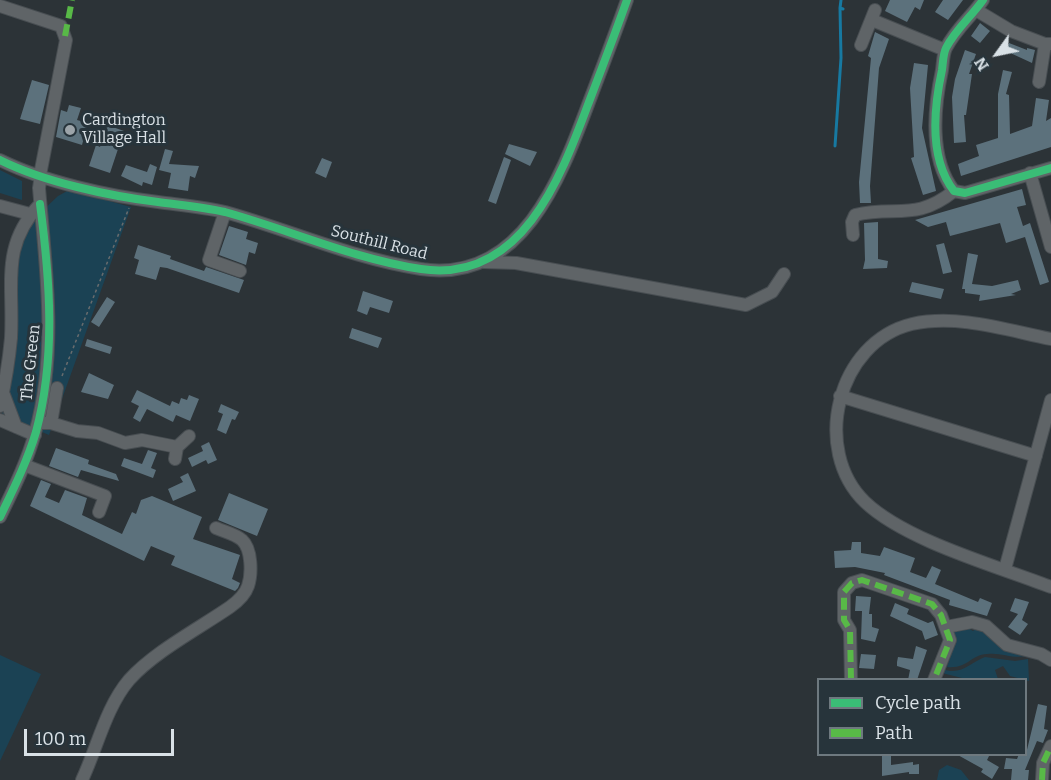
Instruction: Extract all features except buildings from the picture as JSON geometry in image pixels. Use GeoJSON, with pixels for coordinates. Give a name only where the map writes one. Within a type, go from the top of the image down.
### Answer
{"type":"FeatureCollection","features":[{"type":"Feature","properties":{"kind":"street","name":"Southill Road"},"geometry":{"type":"LineString","coordinates":[[0,160],[40,175],[133,198],[225,212],[376,259],[422,269],[461,269],[481,262],[508,245],[533,220],[557,182],[627,0]]}},
{"type":"Feature","properties":{"kind":"street"},"geometry":{"type":"LineString","coordinates":[[954,191],[941,167],[936,121],[937,89],[945,50],[958,28],[980,5],[1011,31],[1048,44],[1039,82]]}},
{"type":"Feature","properties":{"kind":"street","name":"The Green"},"geometry":{"type":"LineString","coordinates":[[0,6],[61,26],[66,40],[39,188],[50,307],[47,361],[36,429],[24,465],[0,517]]}},
{"type":"Feature","properties":{"kind":"street"},"geometry":{"type":"LineString","coordinates":[[861,45],[873,15],[945,50]]}},
{"type":"Feature","properties":{"kind":"street"},"geometry":{"type":"LineString","coordinates":[[853,235],[852,222],[855,215],[918,211],[940,202],[954,191],[965,193],[1051,168]]}},
{"type":"Feature","properties":{"kind":"street"},"geometry":{"type":"LineString","coordinates":[[1030,173],[1051,247]]}},
{"type":"Feature","properties":{"kind":"street"},"geometry":{"type":"LineString","coordinates":[[0,406],[11,338],[12,248],[18,229],[40,204]]}},
{"type":"Feature","properties":{"kind":"street"},"geometry":{"type":"LineString","coordinates":[[0,206],[30,214]]}},
{"type":"Feature","properties":{"kind":"street"},"geometry":{"type":"LineString","coordinates":[[225,212],[209,260],[240,271]]}},
{"type":"Feature","properties":{"kind":"street"},"geometry":{"type":"LineString","coordinates":[[508,245],[516,263]]}},
{"type":"Feature","properties":{"kind":"street"},"geometry":{"type":"LineString","coordinates":[[481,262],[516,263],[746,305],[772,292],[784,274]]}},
{"type":"Feature","properties":{"kind":"street"},"geometry":{"type":"LineString","coordinates":[[1051,339],[958,321],[910,325],[892,332],[865,354],[840,396],[835,433],[838,450],[851,483],[863,501],[897,526],[1051,587]]}},
{"type":"Feature","properties":{"kind":"street"},"geometry":{"type":"LineString","coordinates":[[51,423],[57,388]]}},
{"type":"Feature","properties":{"kind":"street"},"geometry":{"type":"LineString","coordinates":[[3,391],[16,427]]}},
{"type":"Feature","properties":{"kind":"street"},"geometry":{"type":"LineString","coordinates":[[840,396],[1036,456]]}},
{"type":"Feature","properties":{"kind":"street"},"geometry":{"type":"LineString","coordinates":[[1005,569],[1051,400]]}},
{"type":"Feature","properties":{"kind":"street"},"geometry":{"type":"LineString","coordinates":[[0,420],[16,427],[36,429],[51,423],[77,431],[98,433],[125,443],[142,440],[176,453],[189,436]]}},
{"type":"Feature","properties":{"kind":"street"},"geometry":{"type":"LineString","coordinates":[[24,465],[105,496],[99,512]]}},
{"type":"Feature","properties":{"kind":"street"},"geometry":{"type":"LineString","coordinates":[[82,780],[113,705],[129,680],[145,665],[230,607],[248,587],[249,554],[247,547],[236,536],[216,528]]}},
{"type":"Feature","properties":{"kind":"street"},"geometry":{"type":"LineString","coordinates":[[851,678],[850,630],[844,620],[844,592],[852,583],[862,580],[932,604],[941,615],[950,640],[935,678]]}},
{"type":"Feature","properties":{"kind":"street"},"geometry":{"type":"LineString","coordinates":[[946,627],[972,622],[986,626],[1007,645],[1041,654],[1051,660]]}},
{"type":"Feature","properties":{"kind":"street"},"geometry":{"type":"LineString","coordinates":[[1042,780],[1043,763],[1051,746]]}},
{"type":"Feature","properties":{"kind":"path"},"geometry":{"type":"LineString","coordinates":[[57,388],[133,198]]}},
{"type":"Feature","properties":{"kind":"shaded area"},"geometry":{"type":"Polygon","coordinates":[[[0,170],[22,181],[22,200],[0,193],[0,170]]]}},
{"type":"Feature","properties":{"kind":"shaded area"},"geometry":{"type":"Polygon","coordinates":[[[69,190],[131,207],[49,435],[2,415],[8,384],[13,280],[19,233],[58,196],[69,190]]]}},
{"type":"Feature","properties":{"kind":"shaded area"},"geometry":{"type":"Polygon","coordinates":[[[964,626],[973,631],[978,627],[1026,656],[987,654],[960,666],[947,667],[953,648],[952,632],[964,626]]]}},
{"type":"Feature","properties":{"kind":"shaded area"},"geometry":{"type":"Polygon","coordinates":[[[0,655],[41,674],[0,761],[0,655]]]}},
{"type":"Feature","properties":{"kind":"shaded area"},"geometry":{"type":"Polygon","coordinates":[[[985,657],[1015,661],[1028,659],[1029,681],[1027,678],[1010,676],[1003,666],[995,670],[998,678],[962,678],[942,673],[942,669],[960,670],[985,657]]]}},
{"type":"Feature","properties":{"kind":"shaded area"},"geometry":{"type":"Polygon","coordinates":[[[947,765],[961,770],[969,780],[937,780],[939,770],[947,765]]]}},
{"type":"Feature","properties":{"kind":"waterway"},"geometry":{"type":"LineString","coordinates":[[840,8],[841,0]]}},
{"type":"Feature","properties":{"kind":"waterway"},"geometry":{"type":"LineString","coordinates":[[835,146],[841,58],[840,8],[843,9]]}},
{"type":"Feature","properties":{"kind":"marked path"},"geometry":{"type":"LineString","coordinates":[[65,36],[72,0]]}},
{"type":"Feature","properties":{"kind":"marked path"},"geometry":{"type":"LineString","coordinates":[[851,678],[850,630],[844,620],[844,592],[852,583],[862,580],[932,604],[941,615],[950,640],[935,678]]}},
{"type":"Feature","properties":{"kind":"marked path"},"geometry":{"type":"LineString","coordinates":[[1042,780],[1043,763],[1051,746]]}},
{"type":"Feature","properties":{"kind":"cycle path"},"geometry":{"type":"LineString","coordinates":[[0,160],[36,175],[98,192],[225,212],[347,251],[396,264],[421,269],[456,269],[486,260],[511,243],[532,219],[550,192],[578,131],[627,0]]}},
{"type":"Feature","properties":{"kind":"cycle path"},"geometry":{"type":"LineString","coordinates":[[983,0],[954,35],[944,53],[936,116],[940,164],[954,191],[965,193],[1051,168]]}},
{"type":"Feature","properties":{"kind":"cycle path"},"geometry":{"type":"LineString","coordinates":[[0,517],[20,476],[36,432],[46,376],[49,318],[40,204]]}},
{"type":"Feature","properties":{"kind":"place","name":"Cardington Village Hall"},"geometry":{"type":"Point","coordinates":[70,130]}}]}
